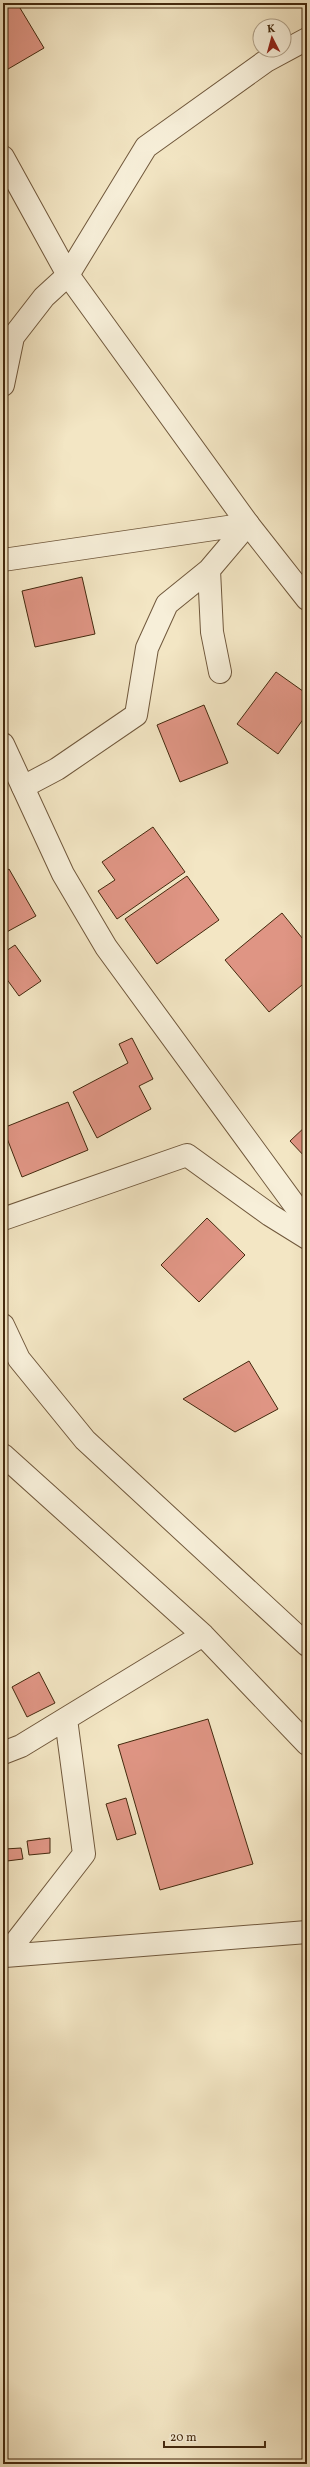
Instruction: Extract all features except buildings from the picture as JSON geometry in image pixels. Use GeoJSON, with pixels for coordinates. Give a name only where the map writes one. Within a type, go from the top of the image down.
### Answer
{"type":"FeatureCollection","features":[{"type":"Feature","properties":{"kind":"street"},"geometry":{"type":"LineString","coordinates":[[3,385],[13,337],[44,297],[68,275],[146,147],[266,61],[307,38]]}},
{"type":"Feature","properties":{"kind":"street"},"geometry":{"type":"LineString","coordinates":[[3,156],[68,275],[248,524],[307,599]]}},
{"type":"Feature","properties":{"kind":"street"},"geometry":{"type":"LineString","coordinates":[[3,560],[248,524]]}},
{"type":"Feature","properties":{"kind":"street"},"geometry":{"type":"LineString","coordinates":[[23,787],[58,769],[136,715],[147,648],[167,604],[209,570],[248,524]]}},
{"type":"Feature","properties":{"kind":"street"},"geometry":{"type":"LineString","coordinates":[[209,570],[212,632],[220,672]]}},
{"type":"Feature","properties":{"kind":"street"},"geometry":{"type":"LineString","coordinates":[[3,744],[63,874],[106,947],[307,1222]]}},
{"type":"Feature","properties":{"kind":"street"},"geometry":{"type":"LineString","coordinates":[[3,1219],[187,1155],[270,1215],[307,1238]]}},
{"type":"Feature","properties":{"kind":"street"},"geometry":{"type":"LineString","coordinates":[[3,1325],[19,1358],[85,1440],[307,1645]]}},
{"type":"Feature","properties":{"kind":"street"},"geometry":{"type":"LineString","coordinates":[[3,1455],[203,1635],[307,1744]]}},
{"type":"Feature","properties":{"kind":"street"},"geometry":{"type":"LineString","coordinates":[[3,1753],[21,1746],[203,1635]]}},
{"type":"Feature","properties":{"kind":"street"},"geometry":{"type":"LineString","coordinates":[[4,1954],[84,1854],[66,1719]]}},
{"type":"Feature","properties":{"kind":"street"},"geometry":{"type":"LineString","coordinates":[[4,1954],[307,1932]]}}]}
